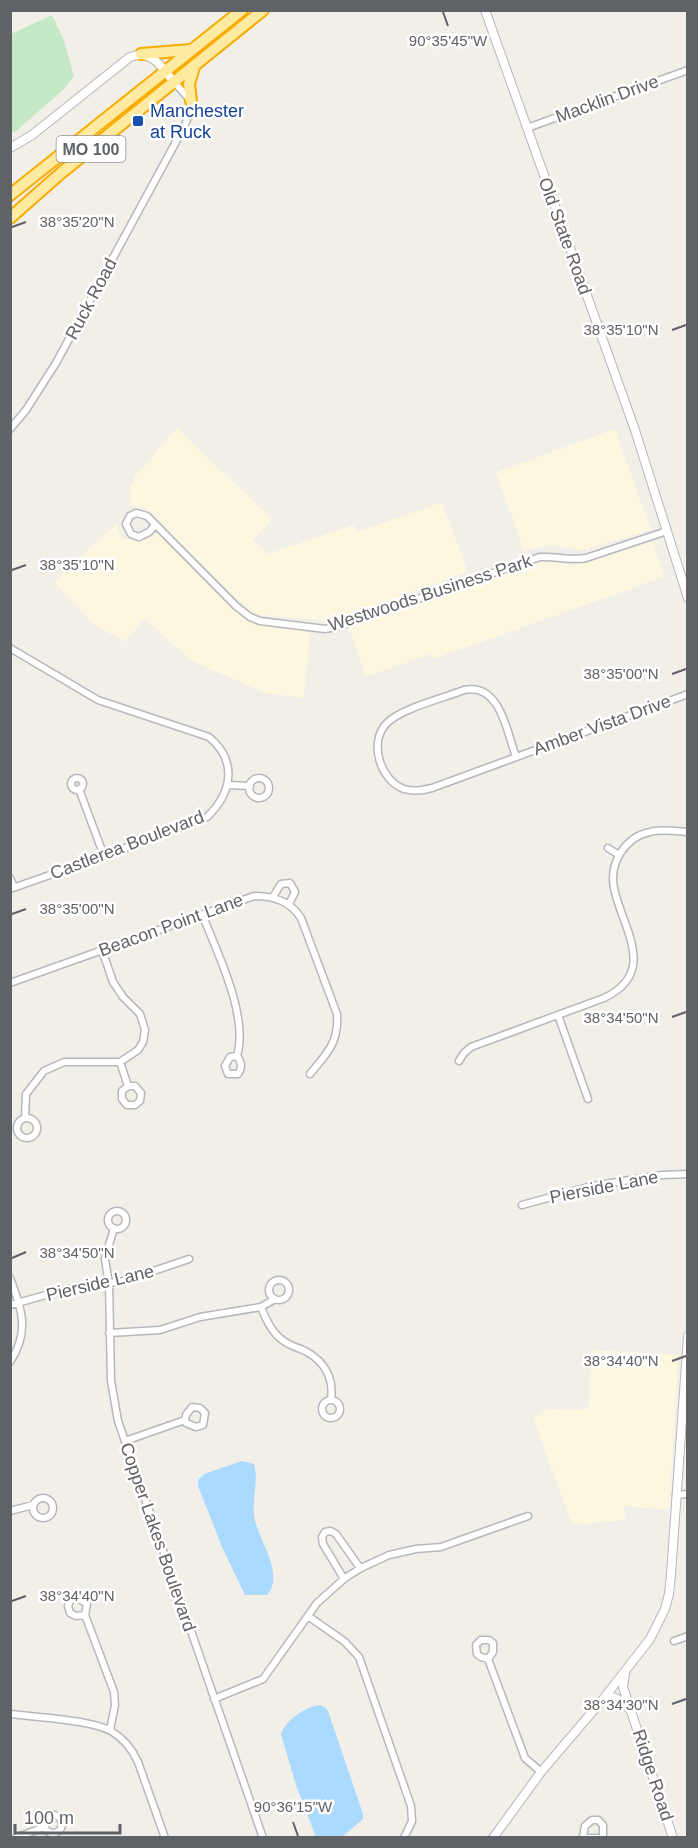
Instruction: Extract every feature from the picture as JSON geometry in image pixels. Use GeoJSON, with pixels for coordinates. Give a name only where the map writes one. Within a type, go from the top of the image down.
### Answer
{"type":"FeatureCollection","features":[{"type":"Feature","properties":{"kind":"highway","name":"MO 100"},"geometry":{"type":"LineString","coordinates":[[10,195],[242,10]]}},
{"type":"Feature","properties":{"kind":"highway","name":"MO 100"},"geometry":{"type":"LineString","coordinates":[[10,218],[61,173],[263,10]]}},
{"type":"Feature","properties":{"kind":"highway"},"geometry":{"type":"LineString","coordinates":[[141,54],[193,49]]}},
{"type":"Feature","properties":{"kind":"highway"},"geometry":{"type":"LineString","coordinates":[[191,101],[189,84],[194,66]]}},
{"type":"Feature","properties":{"kind":"street","name":"Old State Road"},"geometry":{"type":"LineString","coordinates":[[485,10],[635,430],[687,598]]}},
{"type":"Feature","properties":{"kind":"street"},"geometry":{"type":"LineString","coordinates":[[10,148],[32,135],[123,62],[141,54],[151,57],[191,101]]}},
{"type":"Feature","properties":{"kind":"street","name":"Macklin Drive"},"geometry":{"type":"LineString","coordinates":[[526,128],[687,70]]}},
{"type":"Feature","properties":{"kind":"street","name":"Ruck Road"},"geometry":{"type":"LineString","coordinates":[[10,429],[26,410],[56,363],[184,127],[191,101]]}},
{"type":"Feature","properties":{"kind":"street","name":"Westwoods Business Park"},"geometry":{"type":"LineString","coordinates":[[155,525],[139,537],[131,534],[126,524],[130,516],[140,512],[147,516],[236,606],[250,617],[260,621],[324,629],[336,627],[540,557],[577,560],[667,531]]}},
{"type":"Feature","properties":{"kind":"street"},"geometry":{"type":"LineString","coordinates":[[10,648],[98,700],[210,737],[223,751],[227,763],[229,785],[250,786]]}},
{"type":"Feature","properties":{"kind":"street","name":"Amber Vista Drive"},"geometry":{"type":"LineString","coordinates":[[516,757],[496,703],[487,693],[476,689],[464,690],[398,715],[384,726],[377,743],[378,754],[387,775],[398,786],[413,791],[432,788],[687,694]]}},
{"type":"Feature","properties":{"kind":"street","name":"Castlerea Boulevard"},"geometry":{"type":"LineString","coordinates":[[12,888],[207,817],[220,804],[229,785]]}},
{"type":"Feature","properties":{"kind":"street"},"geometry":{"type":"LineString","coordinates":[[79,789],[104,856]]}},
{"type":"Feature","properties":{"kind":"street"},"geometry":{"type":"LineString","coordinates":[[459,1061],[471,1047],[610,996],[624,984],[632,968],[634,949],[613,885],[614,867],[619,855],[630,842],[649,832],[687,832]]}},
{"type":"Feature","properties":{"kind":"street"},"geometry":{"type":"LineString","coordinates":[[608,848],[619,855]]}},
{"type":"Feature","properties":{"kind":"street"},"geometry":{"type":"LineString","coordinates":[[10,878],[12,888]]}},
{"type":"Feature","properties":{"kind":"street"},"geometry":{"type":"LineString","coordinates":[[273,897],[281,884],[290,883],[295,892],[289,904],[302,918],[337,1014],[338,1030],[335,1040],[310,1074]]}},
{"type":"Feature","properties":{"kind":"street","name":"Beacon Point Lane"},"geometry":{"type":"LineString","coordinates":[[10,983],[254,896],[273,897],[289,904]]}},
{"type":"Feature","properties":{"kind":"street"},"geometry":{"type":"LineString","coordinates":[[202,914],[237,1009],[241,1032],[237,1056]]}},
{"type":"Feature","properties":{"kind":"street"},"geometry":{"type":"LineString","coordinates":[[25,1118],[26,1094],[44,1071],[57,1064],[71,1061],[120,1062],[138,1050],[143,1042],[145,1030],[140,1014],[123,997],[113,982],[102,950]]}},
{"type":"Feature","properties":{"kind":"street"},"geometry":{"type":"LineString","coordinates":[[558,1016],[588,1099]]}},
{"type":"Feature","properties":{"kind":"street"},"geometry":{"type":"LineString","coordinates":[[120,1062],[128,1086]]}},
{"type":"Feature","properties":{"kind":"street","name":"Pierside Lane"},"geometry":{"type":"LineString","coordinates":[[522,1205],[592,1186],[662,1175],[687,1174]]}},
{"type":"Feature","properties":{"kind":"street","name":"Copper Lakes Boulevard"},"geometry":{"type":"LineString","coordinates":[[114,1228],[105,1259],[109,1284],[114,1401],[124,1441],[263,1838]]}},
{"type":"Feature","properties":{"kind":"street","name":"Pierside Lane"},"geometry":{"type":"LineString","coordinates":[[10,1305],[67,1289],[109,1284],[189,1259]]}},
{"type":"Feature","properties":{"kind":"street"},"geometry":{"type":"LineString","coordinates":[[10,1278],[20,1303],[23,1334],[19,1349],[10,1362]]}},
{"type":"Feature","properties":{"kind":"street"},"geometry":{"type":"LineString","coordinates":[[110,1333],[160,1330],[200,1317],[261,1307],[275,1299]]}},
{"type":"Feature","properties":{"kind":"street"},"geometry":{"type":"LineString","coordinates":[[261,1307],[270,1327],[283,1341],[313,1356],[326,1370],[332,1385],[331,1400]]}},
{"type":"Feature","properties":{"kind":"street"},"geometry":{"type":"LineString","coordinates":[[493,1838],[542,1772],[627,1669],[659,1624],[667,1601],[684,1496],[687,1336]]}},
{"type":"Feature","properties":{"kind":"street"},"geometry":{"type":"LineString","coordinates":[[124,1441],[185,1420]]}},
{"type":"Feature","properties":{"kind":"street"},"geometry":{"type":"LineString","coordinates":[[10,1511],[33,1505]]}},
{"type":"Feature","properties":{"kind":"street"},"geometry":{"type":"LineString","coordinates":[[214,1699],[263,1679],[318,1603],[360,1568],[389,1555],[441,1546],[528,1516]]}},
{"type":"Feature","properties":{"kind":"street"},"geometry":{"type":"LineString","coordinates":[[344,1579],[323,1544],[322,1537],[325,1532],[331,1531],[336,1534],[360,1568]]}},
{"type":"Feature","properties":{"kind":"street"},"geometry":{"type":"LineString","coordinates":[[85,1615],[114,1692],[115,1705],[110,1730]]}},
{"type":"Feature","properties":{"kind":"street"},"geometry":{"type":"LineString","coordinates":[[308,1616],[345,1642],[359,1657],[411,1806],[412,1821],[404,1838]]}},
{"type":"Feature","properties":{"kind":"street"},"geometry":{"type":"LineString","coordinates":[[674,1641],[687,1636]]}},
{"type":"Feature","properties":{"kind":"street"},"geometry":{"type":"LineString","coordinates":[[488,1659],[525,1758],[542,1772]]}},
{"type":"Feature","properties":{"kind":"street","name":"Ridge Road"},"geometry":{"type":"LineString","coordinates":[[627,1669],[623,1687],[674,1838]]}},
{"type":"Feature","properties":{"kind":"street","name":"Ridge Road"},"geometry":{"type":"LineString","coordinates":[[604,1698],[611,1696],[618,1698],[633,1713]]}},
{"type":"Feature","properties":{"kind":"street"},"geometry":{"type":"LineString","coordinates":[[10,1714],[100,1726],[110,1730],[127,1744],[138,1762],[165,1838]]}},
{"type":"Feature","properties":{"kind":"street"},"geometry":{"type":"LineString","coordinates":[[592,1820],[598,1820],[601,1823],[601,1838],[582,1837],[585,1826],[592,1820]]}},
{"type":"Feature","properties":{"kind":"street"},"geometry":{"type":"LineString","coordinates":[[15,1838],[45,1827]]}},
{"type":"Feature","properties":{"kind":"shaded area"},"geometry":{"type":"Polygon","coordinates":[[[177,428],[272,519],[253,540],[268,554],[353,525],[357,532],[442,502],[468,572],[332,621],[269,616],[251,612],[144,508],[130,505],[130,487],[136,475],[177,428]]]}},
{"type":"Feature","properties":{"kind":"shaded area"},"geometry":{"type":"Polygon","coordinates":[[[615,429],[651,530],[581,550],[549,545],[524,551],[496,472],[615,429]]]}},
{"type":"Feature","properties":{"kind":"shaded area"},"geometry":{"type":"Polygon","coordinates":[[[116,524],[122,538],[134,541],[148,539],[158,534],[246,620],[261,625],[310,632],[304,698],[265,693],[190,660],[145,618],[126,642],[96,626],[54,582],[116,524]]]}},
{"type":"Feature","properties":{"kind":"shaded area"},"geometry":{"type":"Polygon","coordinates":[[[652,542],[664,577],[433,659],[431,654],[366,677],[349,628],[536,561],[551,560],[571,565],[582,564],[652,542]]]}},
{"type":"Feature","properties":{"kind":"shaded area"},"geometry":{"type":"Polygon","coordinates":[[[591,1350],[678,1355],[669,1510],[624,1506],[625,1520],[572,1525],[533,1417],[549,1409],[580,1410],[589,1407],[591,1350]]]}},
{"type":"Feature","properties":{"kind":"green space"},"geometry":{"type":"Polygon","coordinates":[[[52,15],[64,41],[74,76],[63,90],[11,133],[11,34],[52,15]]]}},
{"type":"Feature","properties":{"kind":"water"},"geometry":{"type":"Polygon","coordinates":[[[242,1461],[254,1464],[256,1472],[254,1516],[273,1570],[272,1588],[267,1595],[245,1595],[222,1547],[198,1486],[198,1480],[204,1474],[242,1461]]]}},
{"type":"Feature","properties":{"kind":"water"},"geometry":{"type":"Polygon","coordinates":[[[319,1705],[328,1711],[363,1814],[363,1819],[342,1837],[316,1837],[296,1785],[281,1734],[296,1715],[319,1705]]]}},
{"type":"Feature","properties":{"kind":"place","name":"Manchester at Ruck"},"geometry":{"type":"Point","coordinates":[138,121]}}]}
